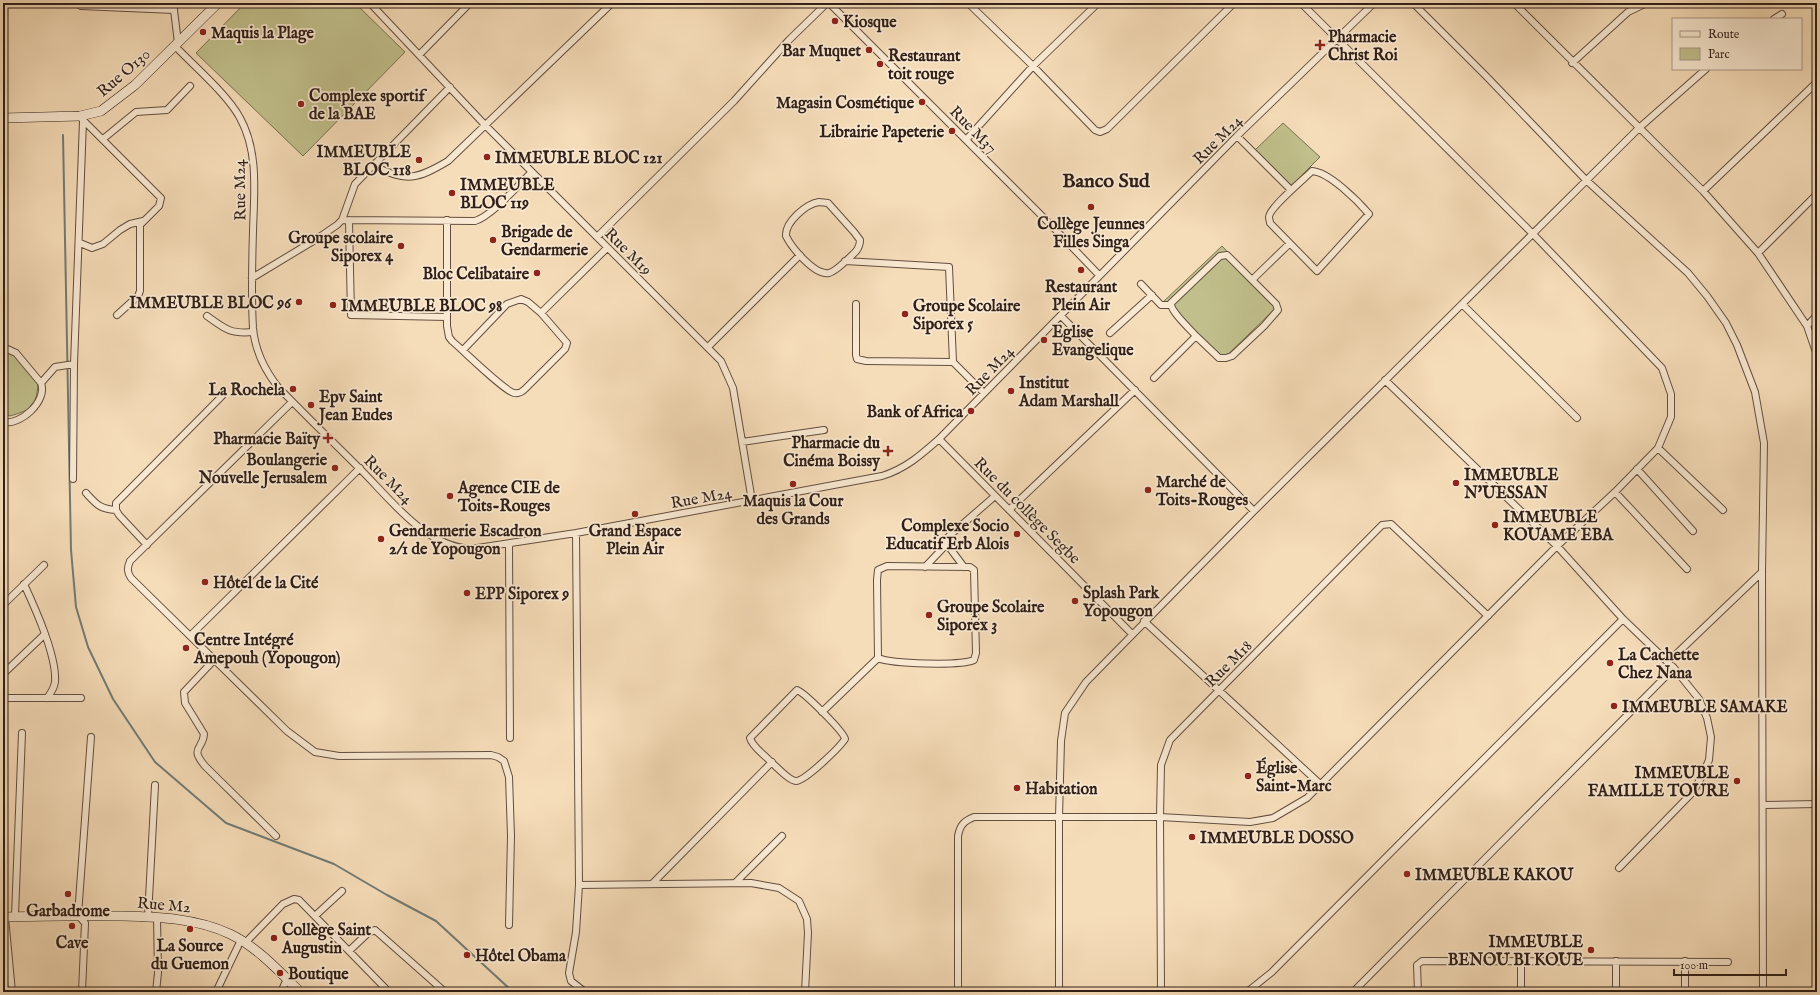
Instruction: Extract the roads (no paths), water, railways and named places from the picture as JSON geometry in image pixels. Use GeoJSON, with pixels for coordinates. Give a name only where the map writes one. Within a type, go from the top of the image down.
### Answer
{"type":"FeatureCollection","features":[{"type":"Feature","properties":{"kind":"street"},"geometry":{"type":"LineString","coordinates":[[76,3],[81,6],[174,10]]}},
{"type":"Feature","properties":{"kind":"street"},"geometry":{"type":"LineString","coordinates":[[174,3],[176,44]]}},
{"type":"Feature","properties":{"kind":"street","name":"Rue O130"},"geometry":{"type":"LineString","coordinates":[[3,118],[81,119],[110,106],[135,85],[218,3]]}},
{"type":"Feature","properties":{"kind":"street","name":"Rue M19"},"geometry":{"type":"LineString","coordinates":[[370,3],[420,54],[486,126],[708,347],[720,361],[733,388],[752,501]]}},
{"type":"Feature","properties":{"kind":"street"},"geometry":{"type":"LineString","coordinates":[[420,54],[470,3]]}},
{"type":"Feature","properties":{"kind":"street"},"geometry":{"type":"LineString","coordinates":[[374,165],[405,178],[420,176],[434,170],[452,158],[612,3]]}},
{"type":"Feature","properties":{"kind":"street"},"geometry":{"type":"LineString","coordinates":[[597,237],[729,106],[789,40],[828,3]]}},
{"type":"Feature","properties":{"kind":"street","name":"Rue M37"},"geometry":{"type":"LineString","coordinates":[[828,3],[1099,275]]}},
{"type":"Feature","properties":{"kind":"street"},"geometry":{"type":"LineString","coordinates":[[968,3],[1033,66],[1095,130],[1100,132],[1107,129],[1234,3]]}},
{"type":"Feature","properties":{"kind":"street"},"geometry":{"type":"LineString","coordinates":[[966,140],[1033,66],[1098,3]]}},
{"type":"Feature","properties":{"kind":"street"},"geometry":{"type":"LineString","coordinates":[[958,992],[958,836],[964,821],[974,817],[1160,817],[1250,822],[1273,818],[1306,798],[1556,546],[1615,492],[1658,448],[1671,417],[1671,394],[1662,368],[1533,234],[1301,3]]}},
{"type":"Feature","properties":{"kind":"street","name":"Rue M24"},"geometry":{"type":"LineString","coordinates":[[176,44],[228,102],[239,116],[247,131],[251,147],[254,177],[252,278],[253,332],[255,344],[269,376],[292,402],[360,468],[407,517],[440,541],[460,548],[471,549],[576,533],[752,501],[887,475],[908,465],[939,439],[1237,136],[1374,3]]}},
{"type":"Feature","properties":{"kind":"street"},"geometry":{"type":"LineString","coordinates":[[1413,3],[1586,180],[1688,274],[1707,296],[1726,323],[1737,345],[1755,392],[1764,443],[1762,572],[1764,805],[1763,992]]}},
{"type":"Feature","properties":{"kind":"street"},"geometry":{"type":"LineString","coordinates":[[1514,3],[1572,63],[1703,191],[1758,253],[1806,326],[1817,355]]}},
{"type":"Feature","properties":{"kind":"street"},"geometry":{"type":"LineString","coordinates":[[1572,63],[1616,21],[1628,12],[1647,3]]}},
{"type":"Feature","properties":{"kind":"street"},"geometry":{"type":"LineString","coordinates":[[1776,18],[1782,14]]}},
{"type":"Feature","properties":{"kind":"street"},"geometry":{"type":"LineString","coordinates":[[1059,992],[1059,817],[1061,741],[1065,713],[1086,682],[1254,510],[1586,180],[1639,128],[1705,70]]}},
{"type":"Feature","properties":{"kind":"street"},"geometry":{"type":"LineString","coordinates":[[1703,191],[1817,82]]}},
{"type":"Feature","properties":{"kind":"street"},"geometry":{"type":"LineString","coordinates":[[103,139],[136,112],[167,110],[190,86]]}},
{"type":"Feature","properties":{"kind":"street"},"geometry":{"type":"LineString","coordinates":[[447,317],[351,315],[346,220],[355,184],[450,87]]}},
{"type":"Feature","properties":{"kind":"street"},"geometry":{"type":"LineString","coordinates":[[80,243],[92,248],[103,244],[130,224],[143,220],[159,206],[161,198],[103,139],[81,119]]}},
{"type":"Feature","properties":{"kind":"street"},"geometry":{"type":"LineString","coordinates":[[73,479],[69,364],[80,243],[81,119]]}},
{"type":"Feature","properties":{"kind":"street"},"geometry":{"type":"LineString","coordinates":[[1237,136],[1290,190]]}},
{"type":"Feature","properties":{"kind":"street"},"geometry":{"type":"LineString","coordinates":[[1312,171],[1319,171],[1335,183],[1369,214],[1317,271],[1289,244],[1270,223],[1269,216],[1271,211],[1290,190],[1312,171]]}},
{"type":"Feature","properties":{"kind":"street"},"geometry":{"type":"LineString","coordinates":[[252,278],[346,220],[481,220],[532,172]]}},
{"type":"Feature","properties":{"kind":"street"},"geometry":{"type":"LineString","coordinates":[[1758,253],[1817,194]]}},
{"type":"Feature","properties":{"kind":"street"},"geometry":{"type":"LineString","coordinates":[[824,202],[828,204],[860,240],[857,251],[845,261],[834,271],[828,273],[816,269],[800,255],[786,236],[788,226],[809,205],[824,202]]}},
{"type":"Feature","properties":{"kind":"street"},"geometry":{"type":"LineString","coordinates":[[117,315],[138,296],[140,291],[140,230],[143,220]]}},
{"type":"Feature","properties":{"kind":"street"},"geometry":{"type":"LineString","coordinates":[[447,220],[447,317],[449,337],[463,350],[509,391],[514,393],[520,392],[567,346],[565,339],[541,313],[528,302],[521,299],[510,302],[463,350]]}},
{"type":"Feature","properties":{"kind":"street"},"geometry":{"type":"LineString","coordinates":[[1252,280],[1289,244]]}},
{"type":"Feature","properties":{"kind":"street"},"geometry":{"type":"LineString","coordinates":[[541,313],[607,248]]}},
{"type":"Feature","properties":{"kind":"street"},"geometry":{"type":"LineString","coordinates":[[1141,284],[1163,306],[1171,305],[1220,256],[1224,254],[1227,255],[1252,280],[1278,308],[1264,326],[1232,356],[1219,358],[1196,336],[1171,305]]}},
{"type":"Feature","properties":{"kind":"street"},"geometry":{"type":"LineString","coordinates":[[708,347],[800,255]]}},
{"type":"Feature","properties":{"kind":"street"},"geometry":{"type":"LineString","coordinates":[[845,261],[949,267],[953,362],[984,393]]}},
{"type":"Feature","properties":{"kind":"street"},"geometry":{"type":"LineString","coordinates":[[1110,333],[1152,295]]}},
{"type":"Feature","properties":{"kind":"street"},"geometry":{"type":"LineString","coordinates":[[856,304],[857,359],[866,361],[953,362]]}},
{"type":"Feature","properties":{"kind":"street"},"geometry":{"type":"LineString","coordinates":[[1462,304],[1577,418]]}},
{"type":"Feature","properties":{"kind":"street"},"geometry":{"type":"LineString","coordinates":[[1806,326],[1817,315]]}},
{"type":"Feature","properties":{"kind":"street"},"geometry":{"type":"LineString","coordinates":[[207,316],[227,330],[233,332],[253,332]]}},
{"type":"Feature","properties":{"kind":"street"},"geometry":{"type":"LineString","coordinates":[[1061,316],[1254,510]]}},
{"type":"Feature","properties":{"kind":"street"},"geometry":{"type":"LineString","coordinates":[[1154,378],[1196,336]]}},
{"type":"Feature","properties":{"kind":"street"},"geometry":{"type":"LineString","coordinates":[[3,347],[9,348],[16,353],[41,383],[43,388],[41,400],[17,421],[9,423],[3,422]]}},
{"type":"Feature","properties":{"kind":"street"},"geometry":{"type":"LineString","coordinates":[[41,383],[55,367],[69,364]]}},
{"type":"Feature","properties":{"kind":"street"},"geometry":{"type":"LineString","coordinates":[[1385,380],[1556,546],[1623,619],[1674,668],[1699,699],[1707,718],[1711,737],[1709,760],[1693,792],[1619,868]]}},
{"type":"Feature","properties":{"kind":"street"},"geometry":{"type":"LineString","coordinates":[[1009,510],[1135,390]]}},
{"type":"Feature","properties":{"kind":"street"},"geometry":{"type":"LineString","coordinates":[[147,545],[119,516],[116,510],[116,503],[120,497],[222,396]]}},
{"type":"Feature","properties":{"kind":"street"},"geometry":{"type":"LineString","coordinates":[[292,402],[130,562],[127,568],[128,573],[131,578],[291,735],[315,752],[339,756],[491,755],[504,761],[509,777],[511,836],[509,924]]}},
{"type":"Feature","properties":{"kind":"street"},"geometry":{"type":"LineString","coordinates":[[742,442],[824,430]]}},
{"type":"Feature","properties":{"kind":"street","name":"Rue du collège Segbe"},"geometry":{"type":"LineString","coordinates":[[939,439],[1132,634]]}},
{"type":"Feature","properties":{"kind":"street"},"geometry":{"type":"LineString","coordinates":[[1658,448],[1723,510]]}},
{"type":"Feature","properties":{"kind":"street"},"geometry":{"type":"LineString","coordinates":[[190,636],[360,468]]}},
{"type":"Feature","properties":{"kind":"street"},"geometry":{"type":"LineString","coordinates":[[1637,469],[1694,531]]}},
{"type":"Feature","properties":{"kind":"street"},"geometry":{"type":"LineString","coordinates":[[1615,492],[1686,569]]}},
{"type":"Feature","properties":{"kind":"street"},"geometry":{"type":"LineString","coordinates":[[86,493],[103,509],[116,510]]}},
{"type":"Feature","properties":{"kind":"street"},"geometry":{"type":"LineString","coordinates":[[925,567],[944,548],[949,536],[995,496]]}},
{"type":"Feature","properties":{"kind":"street","name":"Rue M18"},"geometry":{"type":"LineString","coordinates":[[1161,992],[1160,817],[1162,766],[1170,740],[1382,526],[1387,524],[1391,524],[1488,616]]}},
{"type":"Feature","properties":{"kind":"street"},"geometry":{"type":"LineString","coordinates":[[576,533],[579,885],[576,932],[569,973],[571,981],[585,992]]}},
{"type":"Feature","properties":{"kind":"street"},"geometry":{"type":"LineString","coordinates":[[946,543],[964,567]]}},
{"type":"Feature","properties":{"kind":"street"},"geometry":{"type":"LineString","coordinates":[[509,544],[510,738]]}},
{"type":"Feature","properties":{"kind":"street"},"geometry":{"type":"LineString","coordinates":[[3,605],[44,565]]}},
{"type":"Feature","properties":{"kind":"street"},"geometry":{"type":"LineString","coordinates":[[822,712],[878,658],[878,570],[887,566],[972,568],[975,573],[976,653],[974,660],[950,662],[893,662],[878,658]]}},
{"type":"Feature","properties":{"kind":"street"},"geometry":{"type":"LineString","coordinates":[[1668,662],[1762,572]]}},
{"type":"Feature","properties":{"kind":"street"},"geometry":{"type":"LineString","coordinates":[[24,584],[38,614],[55,671],[53,690],[47,698]]}},
{"type":"Feature","properties":{"kind":"street"},"geometry":{"type":"LineString","coordinates":[[1247,992],[1272,972],[1623,619]]}},
{"type":"Feature","properties":{"kind":"street"},"geometry":{"type":"LineString","coordinates":[[1144,621],[1320,784]]}},
{"type":"Feature","properties":{"kind":"street"},"geometry":{"type":"LineString","coordinates":[[3,674],[45,634]]}},
{"type":"Feature","properties":{"kind":"street"},"geometry":{"type":"LineString","coordinates":[[214,660],[184,692],[185,703],[204,734],[204,738],[198,746],[198,756],[205,766],[276,836]]}},
{"type":"Feature","properties":{"kind":"street"},"geometry":{"type":"LineString","coordinates":[[1352,992],[1674,668]]}},
{"type":"Feature","properties":{"kind":"street"},"geometry":{"type":"LineString","coordinates":[[797,690],[822,712],[845,737],[843,742],[801,780],[792,780],[772,762],[750,740],[751,736],[797,690]]}},
{"type":"Feature","properties":{"kind":"street"},"geometry":{"type":"LineString","coordinates":[[3,698],[81,698]]}},
{"type":"Feature","properties":{"kind":"street"},"geometry":{"type":"LineString","coordinates":[[12,992],[8,917],[22,733]]}},
{"type":"Feature","properties":{"kind":"street"},"geometry":{"type":"LineString","coordinates":[[82,992],[85,923],[78,915],[91,737]]}},
{"type":"Feature","properties":{"kind":"street"},"geometry":{"type":"LineString","coordinates":[[652,884],[772,762]]}},
{"type":"Feature","properties":{"kind":"street"},"geometry":{"type":"LineString","coordinates":[[155,785],[152,917],[158,973],[156,992]]}},
{"type":"Feature","properties":{"kind":"street"},"geometry":{"type":"LineString","coordinates":[[1764,805],[1817,804]]}},
{"type":"Feature","properties":{"kind":"street"},"geometry":{"type":"LineString","coordinates":[[735,884],[782,836]]}},
{"type":"Feature","properties":{"kind":"street"},"geometry":{"type":"LineString","coordinates":[[579,885],[765,884],[779,888],[799,900],[807,919],[808,933],[805,992]]}},
{"type":"Feature","properties":{"kind":"street"},"geometry":{"type":"LineString","coordinates":[[316,915],[342,891]]}},
{"type":"Feature","properties":{"kind":"street"},"geometry":{"type":"LineString","coordinates":[[216,992],[243,942],[287,900],[294,899],[299,900],[316,915],[389,992]]}},
{"type":"Feature","properties":{"kind":"street","name":"Rue M2"},"geometry":{"type":"LineString","coordinates":[[8,917],[78,915],[152,917],[198,922],[229,934],[243,942],[266,959],[300,992]]}},
{"type":"Feature","properties":{"kind":"street"},"geometry":{"type":"LineString","coordinates":[[349,951],[368,933],[375,930],[445,992]]}},
{"type":"Feature","properties":{"kind":"street"},"geometry":{"type":"LineString","coordinates":[[1418,992],[1417,965],[1422,961],[1728,962]]}},
{"type":"Feature","properties":{"kind":"street"},"geometry":{"type":"LineString","coordinates":[[1521,961],[1521,992]]}},
{"type":"Feature","properties":{"kind":"street"},"geometry":{"type":"LineString","coordinates":[[1616,961],[1616,992]]}},
{"type":"Feature","properties":{"kind":"street"},"geometry":{"type":"LineString","coordinates":[[1685,961],[1685,992]]}},
{"type":"Feature","properties":{"kind":"street"},"geometry":{"type":"LineString","coordinates":[[281,992],[287,979]]}},
{"type":"Feature","properties":{"kind":"waterway"},"geometry":{"type":"LineString","coordinates":[[63,135],[71,550],[76,607],[88,647],[113,699],[155,762],[226,823],[334,864],[387,895],[436,921],[513,992]]}},
{"type":"Feature","properties":{"kind":"place","name":"Kiosque"},"geometry":{"type":"Point","coordinates":[835,21]}},
{"type":"Feature","properties":{"kind":"place","name":"Maquis la Plage"},"geometry":{"type":"Point","coordinates":[203,32]}},
{"type":"Feature","properties":{"kind":"place","name":"Pharmacie Christ Roi"},"geometry":{"type":"Point","coordinates":[1320,45]}},
{"type":"Feature","properties":{"kind":"place","name":"Bar Muquet"},"geometry":{"type":"Point","coordinates":[869,50]}},
{"type":"Feature","properties":{"kind":"place","name":"Restaurant toit rouge"},"geometry":{"type":"Point","coordinates":[880,64]}},
{"type":"Feature","properties":{"kind":"place","name":"Magasin Cosmétique"},"geometry":{"type":"Point","coordinates":[922,102]}},
{"type":"Feature","properties":{"kind":"place","name":"Complexe sportif de la BAE"},"geometry":{"type":"Point","coordinates":[301,104]}},
{"type":"Feature","properties":{"kind":"place","name":"Librairie Papeterie"},"geometry":{"type":"Point","coordinates":[952,131]}},
{"type":"Feature","properties":{"kind":"place","name":"IMMEUBLE BLOC 121"},"geometry":{"type":"Point","coordinates":[487,157]}},
{"type":"Feature","properties":{"kind":"place","name":"IMMEUBLE BLOC 118"},"geometry":{"type":"Point","coordinates":[419,160]}},
{"type":"Feature","properties":{"kind":"place","name":"IMMEUBLE BLOC 119"},"geometry":{"type":"Point","coordinates":[452,193]}},
{"type":"Feature","properties":{"kind":"place","name":"Collège Jeunnes Filles Singa"},"geometry":{"type":"Point","coordinates":[1091,207]}},
{"type":"Feature","properties":{"kind":"place","name":"Brigade de Gendarmerie"},"geometry":{"type":"Point","coordinates":[493,240]}},
{"type":"Feature","properties":{"kind":"place","name":"Groupe scolaire Siporex 4"},"geometry":{"type":"Point","coordinates":[401,246]}},
{"type":"Feature","properties":{"kind":"place","name":"Restaurant Plein Air"},"geometry":{"type":"Point","coordinates":[1081,270]}},
{"type":"Feature","properties":{"kind":"place","name":"Bloc Celibataire"},"geometry":{"type":"Point","coordinates":[537,273]}},
{"type":"Feature","properties":{"kind":"place","name":"IMMEUBLE BLOC 96"},"geometry":{"type":"Point","coordinates":[299,302]}},
{"type":"Feature","properties":{"kind":"place","name":"IMMEUBLE BLOC 98"},"geometry":{"type":"Point","coordinates":[333,305]}},
{"type":"Feature","properties":{"kind":"place","name":"Groupe Scolaire Siporex 5"},"geometry":{"type":"Point","coordinates":[905,314]}},
{"type":"Feature","properties":{"kind":"place","name":"Eglise Evangelique"},"geometry":{"type":"Point","coordinates":[1044,340]}},
{"type":"Feature","properties":{"kind":"place","name":"La Rochela"},"geometry":{"type":"Point","coordinates":[293,389]}},
{"type":"Feature","properties":{"kind":"place","name":"Institut Adam Marshall"},"geometry":{"type":"Point","coordinates":[1011,391]}},
{"type":"Feature","properties":{"kind":"place","name":"Epv Saint Jean Eudes"},"geometry":{"type":"Point","coordinates":[311,405]}},
{"type":"Feature","properties":{"kind":"place","name":"Bank of Africa"},"geometry":{"type":"Point","coordinates":[971,411]}},
{"type":"Feature","properties":{"kind":"place","name":"Pharmacie Baïty"},"geometry":{"type":"Point","coordinates":[328,438]}},
{"type":"Feature","properties":{"kind":"place","name":"Pharmacie du Cinéma Boissy"},"geometry":{"type":"Point","coordinates":[888,451]}},
{"type":"Feature","properties":{"kind":"place","name":"Boulangerie Nouvelle Jerusalem"},"geometry":{"type":"Point","coordinates":[335,468]}},
{"type":"Feature","properties":{"kind":"place","name":"IMMEUBLE N'UESSAN"},"geometry":{"type":"Point","coordinates":[1456,483]}},
{"type":"Feature","properties":{"kind":"place","name":"Maquis la Cour des Grands"},"geometry":{"type":"Point","coordinates":[793,484]}},
{"type":"Feature","properties":{"kind":"place","name":"Marché de Toits-Rouges"},"geometry":{"type":"Point","coordinates":[1148,490]}},
{"type":"Feature","properties":{"kind":"place","name":"Agence CIE de Toits-Rouges"},"geometry":{"type":"Point","coordinates":[450,496]}},
{"type":"Feature","properties":{"kind":"place","name":"Grand Espace Plein Air"},"geometry":{"type":"Point","coordinates":[635,514]}},
{"type":"Feature","properties":{"kind":"place","name":"IMMEUBLE KOUAME EBA"},"geometry":{"type":"Point","coordinates":[1495,525]}},
{"type":"Feature","properties":{"kind":"place","name":"Complexe Socio Educatif Erb Alois"},"geometry":{"type":"Point","coordinates":[1017,534]}},
{"type":"Feature","properties":{"kind":"place","name":"Gendarmerie Escadron 2/1 de Yopougon"},"geometry":{"type":"Point","coordinates":[381,539]}},
{"type":"Feature","properties":{"kind":"place","name":"Hôtel de la Cité"},"geometry":{"type":"Point","coordinates":[205,582]}},
{"type":"Feature","properties":{"kind":"place","name":"EPP Siporex 9"},"geometry":{"type":"Point","coordinates":[467,593]}},
{"type":"Feature","properties":{"kind":"place","name":"Splash Park Yopougon"},"geometry":{"type":"Point","coordinates":[1075,601]}},
{"type":"Feature","properties":{"kind":"place","name":"Groupe Scolaire Siporex 3"},"geometry":{"type":"Point","coordinates":[929,615]}},
{"type":"Feature","properties":{"kind":"place","name":"Centre Intégré Amepouh (Yopougon)"},"geometry":{"type":"Point","coordinates":[186,648]}},
{"type":"Feature","properties":{"kind":"place","name":"La Cachette Chez Nana"},"geometry":{"type":"Point","coordinates":[1610,663]}},
{"type":"Feature","properties":{"kind":"place","name":"IMMEUBLE SAMAKE"},"geometry":{"type":"Point","coordinates":[1614,706]}},
{"type":"Feature","properties":{"kind":"place","name":"Église Saint-Marc"},"geometry":{"type":"Point","coordinates":[1248,776]}},
{"type":"Feature","properties":{"kind":"place","name":"IMMEUBLE FAMILLE TOURE"},"geometry":{"type":"Point","coordinates":[1737,781]}},
{"type":"Feature","properties":{"kind":"place","name":"Habitation"},"geometry":{"type":"Point","coordinates":[1017,788]}},
{"type":"Feature","properties":{"kind":"place","name":"IMMEUBLE DOSSO"},"geometry":{"type":"Point","coordinates":[1192,837]}},
{"type":"Feature","properties":{"kind":"place","name":"IMMEUBLE KAKOU"},"geometry":{"type":"Point","coordinates":[1407,874]}},
{"type":"Feature","properties":{"kind":"place","name":"Garbadrome"},"geometry":{"type":"Point","coordinates":[68,894]}},
{"type":"Feature","properties":{"kind":"place","name":"Cave"},"geometry":{"type":"Point","coordinates":[72,926]}},
{"type":"Feature","properties":{"kind":"place","name":"La Source du Guemon"},"geometry":{"type":"Point","coordinates":[190,929]}},
{"type":"Feature","properties":{"kind":"place","name":"Collège Saint Augustin"},"geometry":{"type":"Point","coordinates":[274,938]}},
{"type":"Feature","properties":{"kind":"place","name":"IMMEUBLE BENOU BI KOUE"},"geometry":{"type":"Point","coordinates":[1591,950]}},
{"type":"Feature","properties":{"kind":"place","name":"Hôtel Obama"},"geometry":{"type":"Point","coordinates":[467,955]}},
{"type":"Feature","properties":{"kind":"place","name":"Boutique"},"geometry":{"type":"Point","coordinates":[280,973]}},
{"type":"Feature","properties":{"kind":"district","name":"Banco Sud"},"geometry":{"type":"Point","coordinates":[1106,180]}}]}
